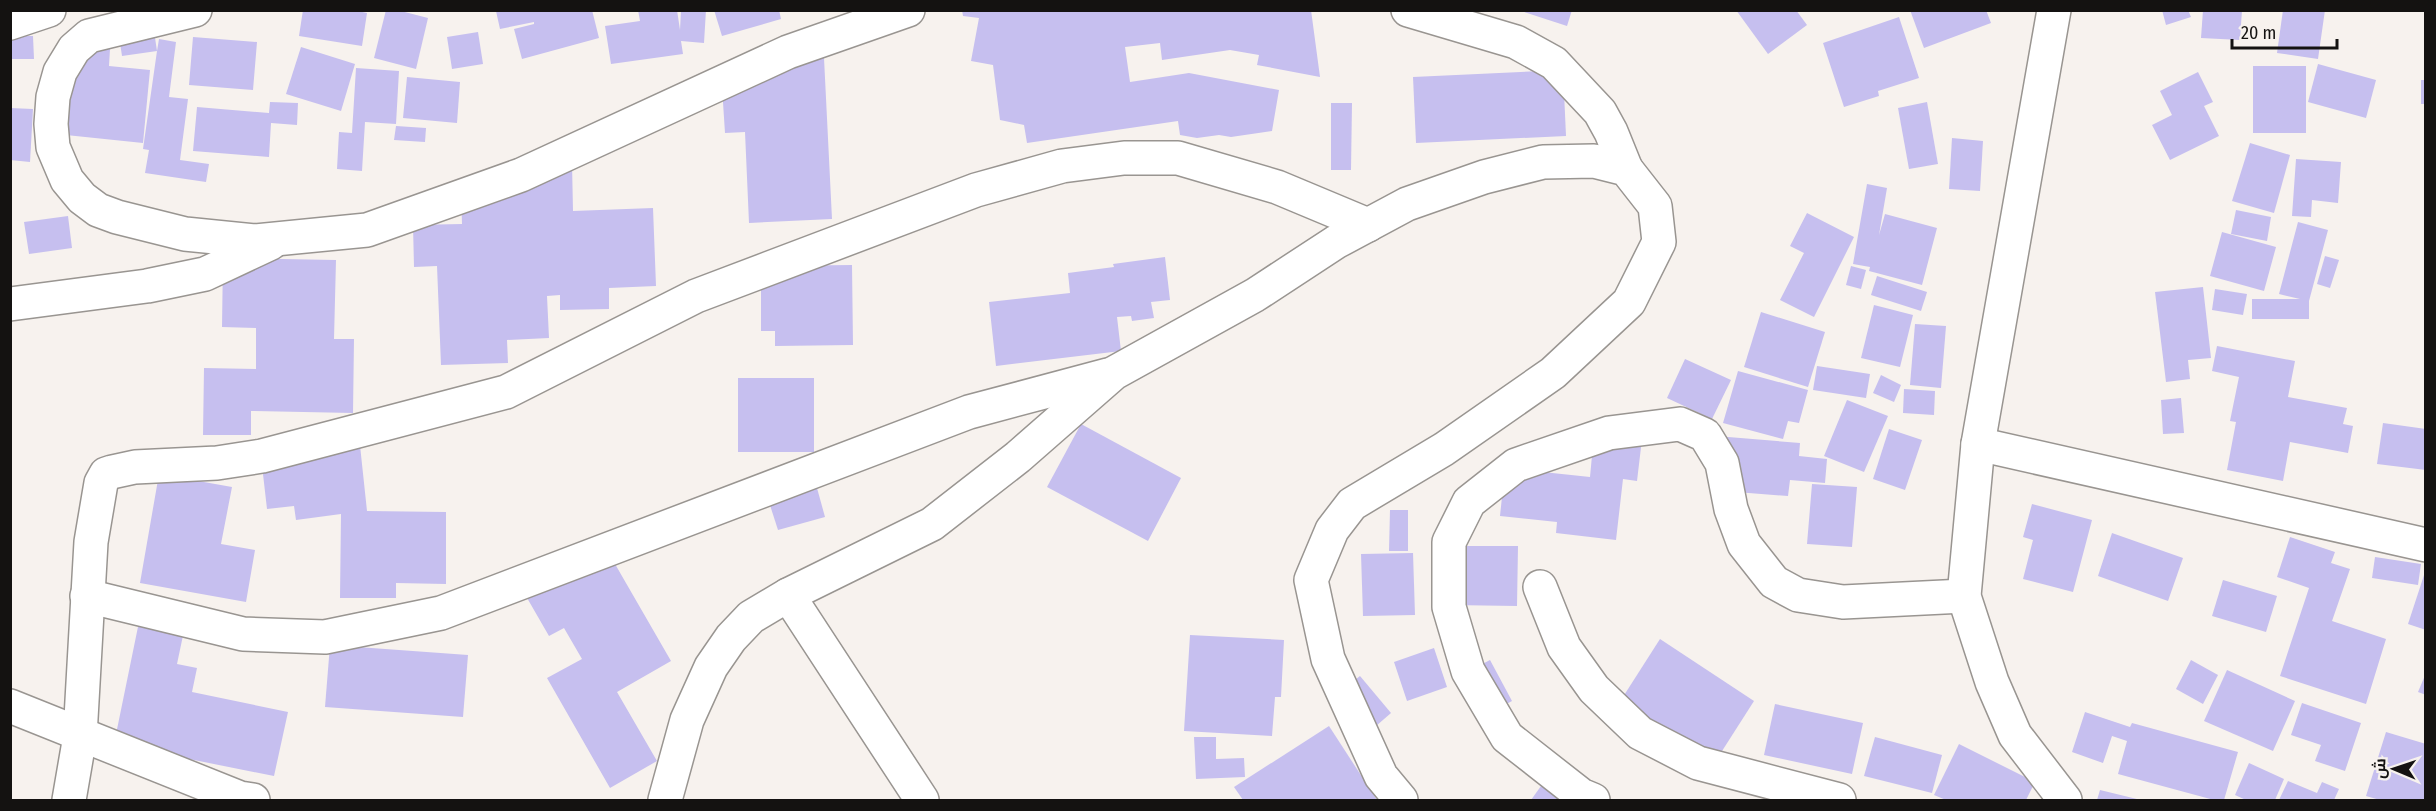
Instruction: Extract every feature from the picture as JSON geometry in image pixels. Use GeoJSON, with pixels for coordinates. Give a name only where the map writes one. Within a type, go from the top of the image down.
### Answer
{"type":"FeatureCollection","features":[{"type":"Feature","properties":{"kind":"street"},"geometry":{"type":"LineString","coordinates":[[10,23],[49,10]]}},
{"type":"Feature","properties":{"kind":"street"},"geometry":{"type":"LineString","coordinates":[[195,10],[89,36],[74,49],[60,72],[53,97],[51,124],[53,147],[67,180],[82,198],[98,210],[185,234],[255,241],[367,230],[510,178],[788,52],[908,10]]}},
{"type":"Feature","properties":{"kind":"street"},"geometry":{"type":"LineString","coordinates":[[1401,801],[1381,776],[1328,659],[1311,580],[1332,530],[1352,504],[1444,449],[1553,373],[1629,302],[1659,242],[1655,206],[1626,169],[1600,112],[1554,63],[1516,42],[1408,10]]}},
{"type":"Feature","properties":{"kind":"street"},"geometry":{"type":"LineString","coordinates":[[2054,10],[1978,444],[1964,596],[1992,682],[2015,735],[2065,801]]}},
{"type":"Feature","properties":{"kind":"street"},"geometry":{"type":"LineString","coordinates":[[69,801],[80,736],[91,542],[101,483],[106,474],[135,467],[217,463],[262,456],[506,392],[696,296],[976,190],[1062,166],[1124,158],[1178,158],[1277,187],[1368,225]]}},
{"type":"Feature","properties":{"kind":"street"},"geometry":{"type":"LineString","coordinates":[[665,801],[687,720],[711,667],[731,638],[751,617],[788,595],[932,524],[1018,458],[1114,373],[1255,294],[1336,242],[1407,204],[1484,177],[1543,162],[1594,162],[1626,169]]}},
{"type":"Feature","properties":{"kind":"street"},"geometry":{"type":"LineString","coordinates":[[10,304],[147,286],[205,274],[284,237]]}},
{"type":"Feature","properties":{"kind":"street"},"geometry":{"type":"LineString","coordinates":[[87,596],[243,634],[325,637],[441,613],[969,412],[1114,373]]}},
{"type":"Feature","properties":{"kind":"street"},"geometry":{"type":"LineString","coordinates":[[1593,801],[1581,795],[1507,737],[1468,671],[1449,607],[1449,542],[1469,502],[1516,465],[1609,433],[1680,424],[1705,435],[1722,463],[1731,509],[1744,544],[1773,582],[1798,595],[1843,602],[1964,596]]}},
{"type":"Feature","properties":{"kind":"street"},"geometry":{"type":"LineString","coordinates":[[1978,444],[2426,545]]}},
{"type":"Feature","properties":{"kind":"street"},"geometry":{"type":"LineString","coordinates":[[1540,587],[1564,647],[1594,689],[1640,733],[1698,763],[1839,801]]}},
{"type":"Feature","properties":{"kind":"street"},"geometry":{"type":"LineString","coordinates":[[788,595],[922,801]]}},
{"type":"Feature","properties":{"kind":"street"},"geometry":{"type":"LineString","coordinates":[[10,706],[80,736],[253,801]]}},
{"type":"Feature","properties":{"kind":"building"},"geometry":{"type":"Polygon","coordinates":[[[303,10],[353,10],[367,13],[362,46],[299,36],[303,10]]]}},
{"type":"Feature","properties":{"kind":"building"},"geometry":{"type":"Polygon","coordinates":[[[386,10],[397,10],[428,18],[416,69],[374,58],[386,10]]]}},
{"type":"Feature","properties":{"kind":"building"},"geometry":{"type":"Polygon","coordinates":[[[592,10],[599,38],[522,59],[514,29],[534,24],[534,22],[500,29],[496,11],[592,10]]]}},
{"type":"Feature","properties":{"kind":"building"},"geometry":{"type":"Polygon","coordinates":[[[638,10],[677,10],[680,30],[681,10],[706,10],[704,43],[681,41],[683,54],[611,64],[605,26],[640,21],[638,10]]]}},
{"type":"Feature","properties":{"kind":"building"},"geometry":{"type":"Polygon","coordinates":[[[714,10],[779,10],[781,19],[722,36],[714,10]]]}},
{"type":"Feature","properties":{"kind":"building"},"geometry":{"type":"Polygon","coordinates":[[[962,10],[1311,10],[1320,77],[1257,65],[1259,55],[1230,50],[1162,60],[1160,43],[1125,47],[1130,82],[1189,73],[1279,90],[1272,131],[1231,137],[1219,135],[1197,138],[1180,135],[1178,121],[1027,143],[1024,125],[1000,120],[993,65],[971,61],[979,18],[963,16],[962,10]]]}},
{"type":"Feature","properties":{"kind":"building"},"geometry":{"type":"Polygon","coordinates":[[[1518,10],[1572,10],[1567,26],[1518,10]]]}},
{"type":"Feature","properties":{"kind":"building"},"geometry":{"type":"Polygon","coordinates":[[[1736,10],[1796,10],[1807,25],[1768,54],[1736,10]]]}},
{"type":"Feature","properties":{"kind":"building"},"geometry":{"type":"Polygon","coordinates":[[[1910,10],[1986,10],[1991,23],[1924,48],[1910,10]]]}},
{"type":"Feature","properties":{"kind":"building"},"geometry":{"type":"Polygon","coordinates":[[[2162,10],[2188,10],[2191,17],[2166,25],[2162,10]]]}},
{"type":"Feature","properties":{"kind":"building"},"geometry":{"type":"Polygon","coordinates":[[[2203,10],[2242,10],[2240,40],[2201,38],[2203,10]]]}},
{"type":"Feature","properties":{"kind":"building"},"geometry":{"type":"Polygon","coordinates":[[[2283,10],[2325,10],[2318,59],[2277,53],[2283,10]]]}},
{"type":"Feature","properties":{"kind":"building"},"geometry":{"type":"Polygon","coordinates":[[[1899,17],[1919,78],[1878,91],[1879,96],[1844,107],[1823,43],[1899,17]]]}},
{"type":"Feature","properties":{"kind":"building"},"geometry":{"type":"Polygon","coordinates":[[[154,31],[157,51],[122,56],[119,36],[154,31]]]}},
{"type":"Feature","properties":{"kind":"building"},"geometry":{"type":"Polygon","coordinates":[[[478,32],[483,64],[452,69],[447,37],[478,32]]]}},
{"type":"Feature","properties":{"kind":"building"},"geometry":{"type":"Polygon","coordinates":[[[10,36],[33,36],[34,59],[10,59],[10,36]]]}},
{"type":"Feature","properties":{"kind":"building"},"geometry":{"type":"Polygon","coordinates":[[[193,37],[257,42],[253,90],[189,85],[193,37]]]}},
{"type":"Feature","properties":{"kind":"building"},"geometry":{"type":"Polygon","coordinates":[[[159,39],[176,42],[169,97],[188,99],[180,160],[209,164],[206,182],[145,173],[149,150],[143,149],[159,39]]]}},
{"type":"Feature","properties":{"kind":"building"},"geometry":{"type":"Polygon","coordinates":[[[61,44],[110,49],[109,66],[150,70],[143,143],[66,135],[61,44]]]}},
{"type":"Feature","properties":{"kind":"building"},"geometry":{"type":"Polygon","coordinates":[[[301,47],[355,64],[341,111],[286,94],[301,47]]]}},
{"type":"Feature","properties":{"kind":"building"},"geometry":{"type":"Polygon","coordinates":[[[824,58],[832,219],[749,223],[745,132],[725,133],[721,72],[782,60],[824,58]]]}},
{"type":"Feature","properties":{"kind":"building"},"geometry":{"type":"Polygon","coordinates":[[[2318,64],[2376,80],[2366,118],[2308,102],[2318,64]]]}},
{"type":"Feature","properties":{"kind":"building"},"geometry":{"type":"Polygon","coordinates":[[[2253,66],[2306,66],[2306,133],[2253,133],[2253,66]]]}},
{"type":"Feature","properties":{"kind":"building"},"geometry":{"type":"Polygon","coordinates":[[[356,68],[399,71],[396,124],[365,122],[362,171],[337,169],[339,132],[352,133],[356,68]]]}},
{"type":"Feature","properties":{"kind":"building"},"geometry":{"type":"Polygon","coordinates":[[[1563,70],[1566,136],[1416,143],[1413,77],[1563,70]]]}},
{"type":"Feature","properties":{"kind":"building"},"geometry":{"type":"Polygon","coordinates":[[[2198,72],[2213,102],[2204,106],[2219,136],[2170,160],[2152,125],[2172,115],[2160,91],[2198,72]]]}},
{"type":"Feature","properties":{"kind":"building"},"geometry":{"type":"Polygon","coordinates":[[[407,77],[460,82],[457,123],[403,118],[407,77]]]}},
{"type":"Feature","properties":{"kind":"building"},"geometry":{"type":"Polygon","coordinates":[[[2421,80],[2426,80],[2426,104],[2421,104],[2421,80]]]}},
{"type":"Feature","properties":{"kind":"building"},"geometry":{"type":"Polygon","coordinates":[[[270,102],[298,103],[297,125],[271,123],[269,157],[193,151],[197,107],[269,113],[270,102]]]}},
{"type":"Feature","properties":{"kind":"building"},"geometry":{"type":"Polygon","coordinates":[[[1927,102],[1938,164],[1909,169],[1898,108],[1927,102]]]}},
{"type":"Feature","properties":{"kind":"building"},"geometry":{"type":"Polygon","coordinates":[[[1331,103],[1352,103],[1351,170],[1331,170],[1331,103]]]}},
{"type":"Feature","properties":{"kind":"building"},"geometry":{"type":"Polygon","coordinates":[[[10,108],[33,109],[30,162],[10,160],[10,108]]]}},
{"type":"Feature","properties":{"kind":"building"},"geometry":{"type":"Polygon","coordinates":[[[396,126],[426,128],[425,142],[394,140],[396,126]]]}},
{"type":"Feature","properties":{"kind":"building"},"geometry":{"type":"Polygon","coordinates":[[[1952,138],[1983,141],[1980,191],[1949,189],[1952,138]]]}},
{"type":"Feature","properties":{"kind":"building"},"geometry":{"type":"Polygon","coordinates":[[[2250,143],[2290,155],[2274,213],[2232,201],[2250,143]]]}},
{"type":"Feature","properties":{"kind":"building"},"geometry":{"type":"Polygon","coordinates":[[[2296,159],[2341,162],[2338,203],[2312,200],[2311,217],[2292,216],[2296,159]]]}},
{"type":"Feature","properties":{"kind":"building"},"geometry":{"type":"Polygon","coordinates":[[[572,163],[573,211],[653,208],[656,286],[609,288],[609,309],[560,310],[560,295],[547,296],[549,338],[507,340],[508,363],[441,365],[437,266],[414,267],[413,225],[462,224],[461,191],[572,163]]]}},
{"type":"Feature","properties":{"kind":"building"},"geometry":{"type":"Polygon","coordinates":[[[1867,184],[1887,188],[1879,235],[1885,214],[1937,228],[1922,285],[1869,271],[1870,267],[1853,264],[1867,184]]]}},
{"type":"Feature","properties":{"kind":"building"},"geometry":{"type":"Polygon","coordinates":[[[2236,210],[2271,217],[2267,241],[2231,234],[2236,210]]]}},
{"type":"Feature","properties":{"kind":"building"},"geometry":{"type":"Polygon","coordinates":[[[1807,213],[1854,237],[1814,317],[1780,300],[1804,253],[1790,246],[1807,213]]]}},
{"type":"Feature","properties":{"kind":"building"},"geometry":{"type":"Polygon","coordinates":[[[68,216],[72,248],[29,254],[24,222],[68,216]]]}},
{"type":"Feature","properties":{"kind":"building"},"geometry":{"type":"Polygon","coordinates":[[[2298,222],[2328,230],[2309,301],[2309,319],[2252,319],[2252,299],[2300,299],[2279,294],[2298,222]]]}},
{"type":"Feature","properties":{"kind":"building"},"geometry":{"type":"Polygon","coordinates":[[[2222,232],[2276,247],[2264,291],[2210,276],[2222,232]]]}},
{"type":"Feature","properties":{"kind":"building"},"geometry":{"type":"Polygon","coordinates":[[[2325,256],[2339,260],[2330,288],[2317,284],[2325,256]]]}},
{"type":"Feature","properties":{"kind":"building"},"geometry":{"type":"Polygon","coordinates":[[[1165,257],[1170,300],[1151,302],[1154,318],[1132,321],[1131,316],[1117,317],[1121,351],[996,366],[989,302],[1070,293],[1068,273],[1165,257]]]}},
{"type":"Feature","properties":{"kind":"building"},"geometry":{"type":"Polygon","coordinates":[[[223,258],[336,260],[334,339],[354,339],[353,413],[251,411],[251,435],[203,435],[204,368],[256,369],[256,328],[222,327],[223,258]]]}},
{"type":"Feature","properties":{"kind":"building"},"geometry":{"type":"Polygon","coordinates":[[[852,265],[853,345],[775,346],[775,331],[761,331],[761,266],[852,265]]]}},
{"type":"Feature","properties":{"kind":"building"},"geometry":{"type":"Polygon","coordinates":[[[1851,266],[1866,270],[1861,289],[1846,285],[1851,266]]]}},
{"type":"Feature","properties":{"kind":"building"},"geometry":{"type":"Polygon","coordinates":[[[1877,276],[1927,292],[1921,311],[1871,295],[1877,276]]]}},
{"type":"Feature","properties":{"kind":"building"},"geometry":{"type":"Polygon","coordinates":[[[2203,287],[2211,358],[2188,360],[2190,379],[2166,382],[2155,292],[2203,287]]]}},
{"type":"Feature","properties":{"kind":"building"},"geometry":{"type":"Polygon","coordinates":[[[2215,289],[2247,294],[2243,315],[2212,310],[2215,289]]]}},
{"type":"Feature","properties":{"kind":"building"},"geometry":{"type":"Polygon","coordinates":[[[1874,305],[1913,315],[1900,367],[1861,358],[1874,305]]]}},
{"type":"Feature","properties":{"kind":"building"},"geometry":{"type":"Polygon","coordinates":[[[1761,312],[1825,332],[1808,387],[1744,367],[1761,312]]]}},
{"type":"Feature","properties":{"kind":"building"},"geometry":{"type":"Polygon","coordinates":[[[1915,324],[1946,326],[1941,388],[1910,385],[1915,324]]]}},
{"type":"Feature","properties":{"kind":"building"},"geometry":{"type":"Polygon","coordinates":[[[2217,346],[2295,361],[2288,397],[2347,408],[2343,424],[2353,426],[2348,453],[2290,442],[2283,481],[2227,470],[2236,422],[2230,421],[2239,377],[2212,371],[2217,346]]]}},
{"type":"Feature","properties":{"kind":"building"},"geometry":{"type":"Polygon","coordinates":[[[1685,359],[1731,380],[1712,419],[1667,398],[1685,359]]]}},
{"type":"Feature","properties":{"kind":"building"},"geometry":{"type":"Polygon","coordinates":[[[1817,366],[1870,374],[1866,398],[1813,390],[1817,366]]]}},
{"type":"Feature","properties":{"kind":"building"},"geometry":{"type":"Polygon","coordinates":[[[1738,371],[1808,390],[1799,423],[1788,421],[1783,439],[1723,423],[1738,371]]]}},
{"type":"Feature","properties":{"kind":"building"},"geometry":{"type":"Polygon","coordinates":[[[1881,375],[1901,385],[1894,402],[1873,393],[1881,375]]]}},
{"type":"Feature","properties":{"kind":"building"},"geometry":{"type":"Polygon","coordinates":[[[738,378],[814,378],[814,452],[738,452],[738,378]]]}},
{"type":"Feature","properties":{"kind":"building"},"geometry":{"type":"Polygon","coordinates":[[[1904,389],[1935,391],[1934,415],[1903,413],[1904,389]]]}},
{"type":"Feature","properties":{"kind":"building"},"geometry":{"type":"Polygon","coordinates":[[[2181,398],[2184,433],[2163,434],[2161,400],[2181,398]]]}},
{"type":"Feature","properties":{"kind":"building"},"geometry":{"type":"Polygon","coordinates":[[[1847,400],[1888,416],[1864,472],[1824,456],[1847,400]]]}},
{"type":"Feature","properties":{"kind":"building"},"geometry":{"type":"Polygon","coordinates":[[[2383,423],[2426,429],[2426,470],[2377,464],[2383,423]]]}},
{"type":"Feature","properties":{"kind":"building"},"geometry":{"type":"Polygon","coordinates":[[[1081,424],[1181,478],[1148,541],[1047,487],[1081,424]]]}},
{"type":"Feature","properties":{"kind":"building"},"geometry":{"type":"Polygon","coordinates":[[[1889,429],[1922,440],[1905,490],[1873,479],[1889,429]]]}},
{"type":"Feature","properties":{"kind":"building"},"geometry":{"type":"Polygon","coordinates":[[[1594,434],[1642,439],[1637,481],[1623,479],[1616,540],[1556,533],[1557,522],[1500,516],[1505,468],[1590,477],[1594,434]]]}},
{"type":"Feature","properties":{"kind":"building"},"geometry":{"type":"Polygon","coordinates":[[[359,436],[367,511],[446,512],[446,584],[396,583],[396,598],[340,598],[341,514],[296,520],[294,506],[267,509],[260,448],[359,436]]]}},
{"type":"Feature","properties":{"kind":"building"},"geometry":{"type":"Polygon","coordinates":[[[1716,436],[1800,443],[1799,456],[1827,459],[1825,483],[1790,480],[1788,496],[1711,490],[1716,436]]]}},
{"type":"Feature","properties":{"kind":"building"},"geometry":{"type":"Polygon","coordinates":[[[159,474],[232,487],[221,544],[255,550],[246,602],[140,583],[159,474]]]}},
{"type":"Feature","properties":{"kind":"building"},"geometry":{"type":"Polygon","coordinates":[[[1812,484],[1857,487],[1852,547],[1807,544],[1812,484]]]}},
{"type":"Feature","properties":{"kind":"building"},"geometry":{"type":"Polygon","coordinates":[[[817,488],[825,517],[778,530],[769,502],[817,488]]]}},
{"type":"Feature","properties":{"kind":"building"},"geometry":{"type":"Polygon","coordinates":[[[2032,504],[2092,520],[2073,592],[2023,579],[2033,540],[2023,537],[2032,504]]]}},
{"type":"Feature","properties":{"kind":"building"},"geometry":{"type":"Polygon","coordinates":[[[1390,510],[1408,510],[1408,551],[1389,551],[1390,510]]]}},
{"type":"Feature","properties":{"kind":"building"},"geometry":{"type":"Polygon","coordinates":[[[2112,533],[2183,558],[2168,601],[2098,576],[2112,533]]]}},
{"type":"Feature","properties":{"kind":"building"},"geometry":{"type":"Polygon","coordinates":[[[2290,537],[2335,552],[2331,563],[2350,569],[2332,621],[2386,639],[2366,704],[2280,676],[2309,588],[2277,577],[2290,537]]]}},
{"type":"Feature","properties":{"kind":"building"},"geometry":{"type":"Polygon","coordinates":[[[600,538],[671,661],[617,692],[657,761],[610,788],[547,678],[582,659],[564,628],[549,636],[519,584],[600,538]]]}},
{"type":"Feature","properties":{"kind":"building"},"geometry":{"type":"Polygon","coordinates":[[[1466,546],[1518,546],[1517,606],[1451,605],[1451,567],[1466,568],[1466,546]]]}},
{"type":"Feature","properties":{"kind":"building"},"geometry":{"type":"Polygon","coordinates":[[[1413,553],[1415,615],[1363,616],[1361,554],[1413,553]]]}},
{"type":"Feature","properties":{"kind":"building"},"geometry":{"type":"Polygon","coordinates":[[[2375,557],[2421,564],[2418,585],[2372,578],[2375,557]]]}},
{"type":"Feature","properties":{"kind":"building"},"geometry":{"type":"Polygon","coordinates":[[[2426,569],[2426,630],[2408,624],[2426,569]]]}},
{"type":"Feature","properties":{"kind":"building"},"geometry":{"type":"Polygon","coordinates":[[[2223,580],[2277,596],[2266,632],[2212,616],[2223,580]]]}},
{"type":"Feature","properties":{"kind":"building"},"geometry":{"type":"Polygon","coordinates":[[[140,617],[185,626],[177,664],[197,668],[192,692],[288,712],[274,776],[114,744],[140,617]]]}},
{"type":"Feature","properties":{"kind":"building"},"geometry":{"type":"Polygon","coordinates":[[[1190,635],[1284,640],[1281,697],[1275,697],[1272,736],[1184,731],[1190,635]]]}},
{"type":"Feature","properties":{"kind":"building"},"geometry":{"type":"Polygon","coordinates":[[[1660,639],[1754,701],[1715,762],[1621,700],[1660,639]]]}},
{"type":"Feature","properties":{"kind":"building"},"geometry":{"type":"Polygon","coordinates":[[[330,645],[468,655],[463,717],[325,707],[330,645]]]}},
{"type":"Feature","properties":{"kind":"building"},"geometry":{"type":"Polygon","coordinates":[[[1434,648],[1447,687],[1407,701],[1394,662],[1434,648]]]}},
{"type":"Feature","properties":{"kind":"building"},"geometry":{"type":"Polygon","coordinates":[[[1490,660],[1512,701],[1488,714],[1467,672],[1490,660]]]}},
{"type":"Feature","properties":{"kind":"building"},"geometry":{"type":"Polygon","coordinates":[[[2191,660],[2218,675],[2203,704],[2176,689],[2191,660]]]}},
{"type":"Feature","properties":{"kind":"building"},"geometry":{"type":"Polygon","coordinates":[[[2227,670],[2295,701],[2273,751],[2204,721],[2227,670]]]}},
{"type":"Feature","properties":{"kind":"building"},"geometry":{"type":"Polygon","coordinates":[[[2426,673],[2426,695],[2418,692],[2426,673]]]}},
{"type":"Feature","properties":{"kind":"building"},"geometry":{"type":"Polygon","coordinates":[[[1360,676],[1391,713],[1376,726],[1345,688],[1360,676]]]}},
{"type":"Feature","properties":{"kind":"building"},"geometry":{"type":"Polygon","coordinates":[[[2302,703],[2361,723],[2345,771],[2315,761],[2321,745],[2291,735],[2302,703]]]}},
{"type":"Feature","properties":{"kind":"building"},"geometry":{"type":"Polygon","coordinates":[[[1775,704],[1863,723],[1852,774],[1764,755],[1775,704]]]}},
{"type":"Feature","properties":{"kind":"building"},"geometry":{"type":"Polygon","coordinates":[[[2085,712],[2130,727],[2132,723],[2238,752],[2224,800],[2214,800],[2118,774],[2127,741],[2112,736],[2103,763],[2072,752],[2085,712]]]}},
{"type":"Feature","properties":{"kind":"building"},"geometry":{"type":"Polygon","coordinates":[[[1329,726],[1377,800],[1243,800],[1234,787],[1329,726]]]}},
{"type":"Feature","properties":{"kind":"building"},"geometry":{"type":"Polygon","coordinates":[[[2386,732],[2426,744],[2426,800],[2380,800],[2366,796],[2386,732]]]}},
{"type":"Feature","properties":{"kind":"building"},"geometry":{"type":"Polygon","coordinates":[[[1194,737],[1216,737],[1216,759],[1244,758],[1245,777],[1196,779],[1194,737]]]}},
{"type":"Feature","properties":{"kind":"building"},"geometry":{"type":"Polygon","coordinates":[[[1875,737],[1942,755],[1932,793],[1864,776],[1875,737]]]}},
{"type":"Feature","properties":{"kind":"building"},"geometry":{"type":"Polygon","coordinates":[[[1959,744],[2035,782],[2026,800],[1946,800],[1934,795],[1959,744]]]}},
{"type":"Feature","properties":{"kind":"building"},"geometry":{"type":"Polygon","coordinates":[[[2249,763],[2284,779],[2275,800],[2246,800],[2235,795],[2249,763]]]}},
{"type":"Feature","properties":{"kind":"building"},"geometry":{"type":"Polygon","coordinates":[[[2288,781],[2317,793],[2322,782],[2339,789],[2334,800],[2279,800],[2288,781]]]}},
{"type":"Feature","properties":{"kind":"building"},"geometry":{"type":"Polygon","coordinates":[[[1541,786],[1562,800],[1531,800],[1541,786]]]}},
{"type":"Feature","properties":{"kind":"building"},"geometry":{"type":"Polygon","coordinates":[[[2100,790],[2141,800],[2097,800],[2100,790]]]}}]}
